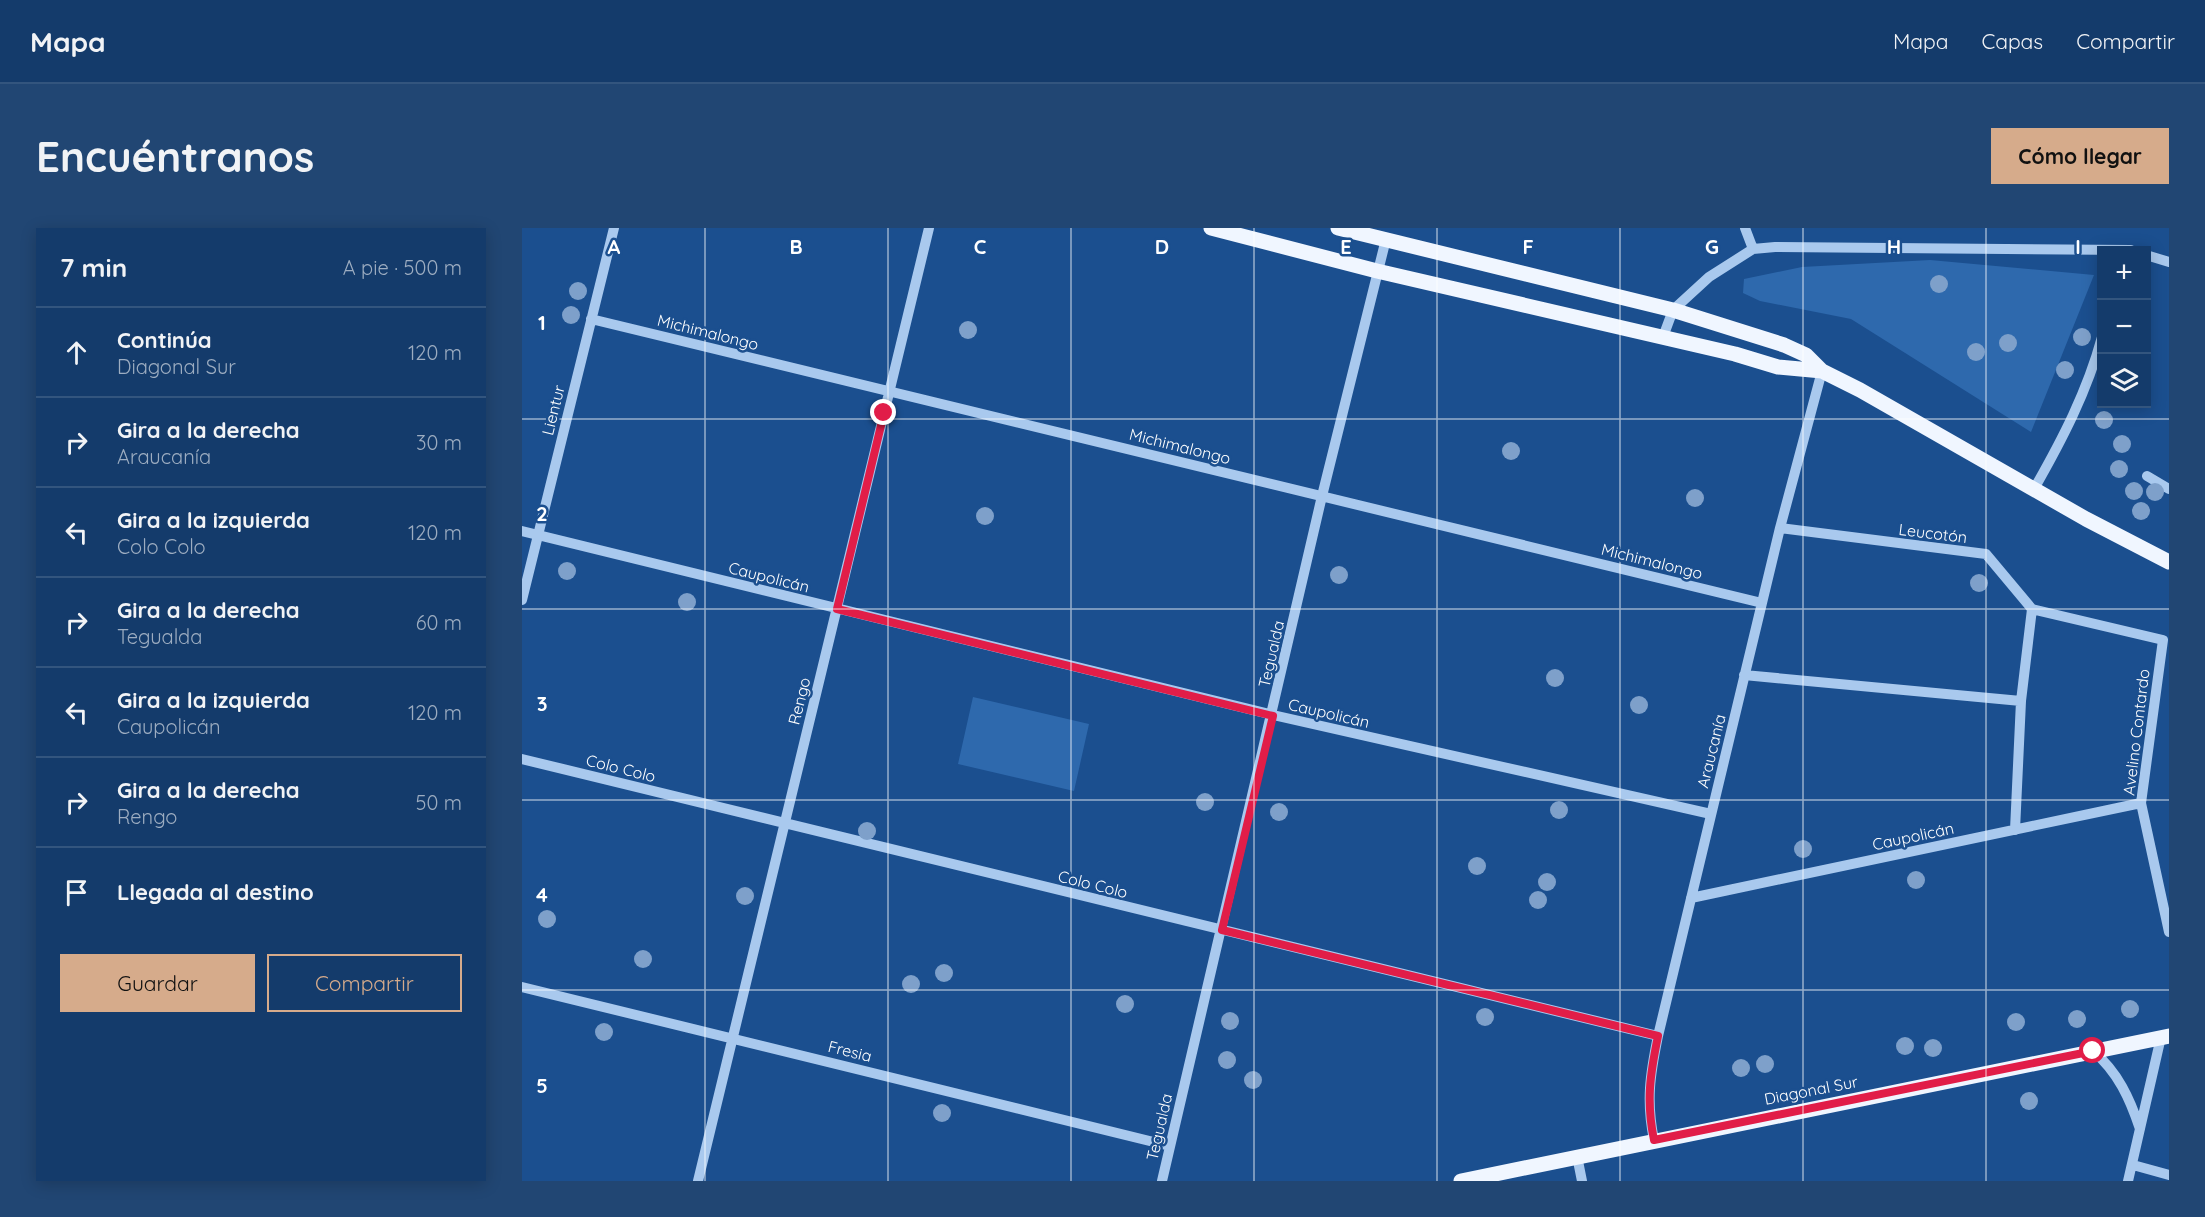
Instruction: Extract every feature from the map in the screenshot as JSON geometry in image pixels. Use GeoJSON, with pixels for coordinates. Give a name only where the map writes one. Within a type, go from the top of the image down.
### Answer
{"type":"FeatureCollection","features":[{"type":"Feature","properties":{"kind":"main road"},"geometry":{"type":"LineString","coordinates":[[1211,228],[1377,271],[1663,337],[1778,367],[1822,371]]}},
{"type":"Feature","properties":{"kind":"main road"},"geometry":{"type":"LineString","coordinates":[[1338,228],[1673,310],[1784,345],[1806,356],[1822,371],[2169,562]]}},
{"type":"Feature","properties":{"kind":"main road","name":"Diagonal Sur"},"geometry":{"type":"LineString","coordinates":[[1461,1181],[2165,1037]]}},
{"type":"Feature","properties":{"kind":"street","name":"Lientur"},"geometry":{"type":"LineString","coordinates":[[522,600],[614,228]]}},
{"type":"Feature","properties":{"kind":"street","name":"Rengo"},"geometry":{"type":"LineString","coordinates":[[698,1181],[929,228]]}},
{"type":"Feature","properties":{"kind":"street"},"geometry":{"type":"LineString","coordinates":[[1745,228],[1753,249]]}},
{"type":"Feature","properties":{"kind":"street","name":"Tegualda"},"geometry":{"type":"LineString","coordinates":[[1162,1181],[1273,716],[1322,496],[1386,239]]}},
{"type":"Feature","properties":{"kind":"street"},"geometry":{"type":"LineString","coordinates":[[1663,337],[1673,310],[1709,277],[1753,249],[1775,247],[2097,251]]}},
{"type":"Feature","properties":{"kind":"street"},"geometry":{"type":"LineString","coordinates":[[2151,257],[2169,262]]}},
{"type":"Feature","properties":{"kind":"street","name":"Michimalongo"},"geometry":{"type":"LineString","coordinates":[[591,319],[1762,603]]}},
{"type":"Feature","properties":{"kind":"street"},"geometry":{"type":"LineString","coordinates":[[2034,489],[2070,425],[2097,354]]}},
{"type":"Feature","properties":{"kind":"street","name":"Araucanía"},"geometry":{"type":"LineString","coordinates":[[1654,1140],[1648,1101],[1649,1081],[1658,1036],[1780,528],[1822,371]]}},
{"type":"Feature","properties":{"kind":"street"},"geometry":{"type":"LineString","coordinates":[[2147,476],[2169,489]]}},
{"type":"Feature","properties":{"kind":"street","name":"Leucotón"},"geometry":{"type":"LineString","coordinates":[[1780,528],[1986,554],[2032,609]]}},
{"type":"Feature","properties":{"kind":"street","name":"Caupolicán"},"geometry":{"type":"LineString","coordinates":[[522,531],[1273,716],[1711,814]]}},
{"type":"Feature","properties":{"kind":"street"},"geometry":{"type":"LineString","coordinates":[[2015,830],[2021,701],[2032,609]]}},
{"type":"Feature","properties":{"kind":"street","name":"Avelino Contardo"},"geometry":{"type":"LineString","coordinates":[[2032,609],[2163,640],[2141,803],[2169,932]]}},
{"type":"Feature","properties":{"kind":"street"},"geometry":{"type":"LineString","coordinates":[[1744,675],[2021,701]]}},
{"type":"Feature","properties":{"kind":"street","name":"Colo Colo"},"geometry":{"type":"LineString","coordinates":[[522,759],[1658,1036]]}},
{"type":"Feature","properties":{"kind":"street","name":"Caupolicán"},"geometry":{"type":"LineString","coordinates":[[1691,898],[2141,803]]}},
{"type":"Feature","properties":{"kind":"street","name":"Fresia"},"geometry":{"type":"LineString","coordinates":[[522,987],[1170,1146]]}},
{"type":"Feature","properties":{"kind":"street"},"geometry":{"type":"LineString","coordinates":[[2127,1181],[2165,1037]]}},
{"type":"Feature","properties":{"kind":"street"},"geometry":{"type":"LineString","coordinates":[[2093,1051],[2103,1059],[2121,1083],[2140,1129]]}},
{"type":"Feature","properties":{"kind":"street"},"geometry":{"type":"LineString","coordinates":[[1577,1156],[1582,1181]]}},
{"type":"Feature","properties":{"kind":"street"},"geometry":{"type":"LineString","coordinates":[[2133,1165],[2169,1175]]}},
{"type":"Feature","properties":{"kind":"shaded area"},"geometry":{"type":"Polygon","coordinates":[[[1930,260],[2094,275],[2031,432],[1851,319],[1760,301],[1743,293],[1744,279],[1802,267],[1930,260]]]}},
{"type":"Feature","properties":{"kind":"shaded area"},"geometry":{"type":"Polygon","coordinates":[[[973,697],[1089,724],[1074,791],[958,764],[973,697]]]}},
{"type":"Feature","properties":{"kind":"route"},"geometry":{"type":"LineString","coordinates":[[884,413],[837,609],[1273,716],[1222,930],[1658,1036],[1649,1081],[1648,1110],[1654,1140],[2093,1051]]}}]}
